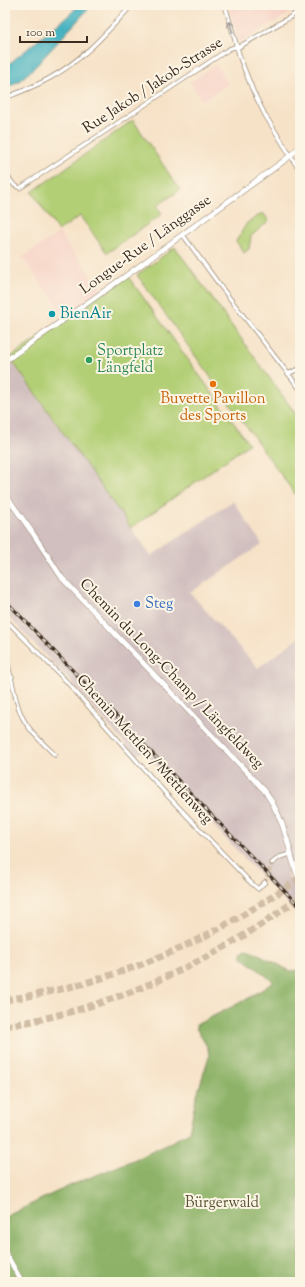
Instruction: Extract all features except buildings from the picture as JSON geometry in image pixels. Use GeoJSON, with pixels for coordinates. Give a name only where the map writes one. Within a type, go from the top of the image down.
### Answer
{"type":"FeatureCollection","features":[{"type":"Feature","properties":{"kind":"main road","name":"Longue-Rue / Länggasse"},"geometry":{"type":"LineString","coordinates":[[5,361],[183,235],[300,147]]}},
{"type":"Feature","properties":{"kind":"main road","name":"Chemin du Long-Champ / Längfeldweg"},"geometry":{"type":"LineString","coordinates":[[5,494],[62,578],[265,791],[280,819],[293,864],[300,880]]}},
{"type":"Feature","properties":{"kind":"main road"},"geometry":{"type":"LineString","coordinates":[[5,1252],[22,1282]]}},
{"type":"Feature","properties":{"kind":"street"},"geometry":{"type":"LineString","coordinates":[[5,98],[51,78],[70,65],[96,44],[132,5]]}},
{"type":"Feature","properties":{"kind":"street"},"geometry":{"type":"LineString","coordinates":[[226,5],[240,58],[258,101],[300,171]]}},
{"type":"Feature","properties":{"kind":"street","name":"Rue Jakob / Jakob-Strasse"},"geometry":{"type":"LineString","coordinates":[[5,173],[14,185],[20,188],[229,49],[234,47],[237,48],[300,10]]}},
{"type":"Feature","properties":{"kind":"street"},"geometry":{"type":"LineString","coordinates":[[183,235],[300,390]]}},
{"type":"Feature","properties":{"kind":"street"},"geometry":{"type":"LineString","coordinates":[[288,374],[300,368]]}},
{"type":"Feature","properties":{"kind":"street","name":"Chemin Mettlen / Mettlenweg"},"geometry":{"type":"LineString","coordinates":[[5,620],[67,682],[167,795],[249,881],[258,889],[265,882]]}},
{"type":"Feature","properties":{"kind":"street"},"geometry":{"type":"LineString","coordinates":[[5,654],[12,677],[18,709],[24,721],[55,755]]}},
{"type":"Feature","properties":{"kind":"street"},"geometry":{"type":"LineString","coordinates":[[5,680],[12,677]]}},
{"type":"Feature","properties":{"kind":"street"},"geometry":{"type":"LineString","coordinates":[[272,863],[280,857],[290,854]]}},
{"type":"Feature","properties":{"kind":"shaded area"},"geometry":{"type":"Polygon","coordinates":[[[228,5],[296,5],[290,13],[241,42],[238,40],[228,5]]]}},
{"type":"Feature","properties":{"kind":"shaded area"},"geometry":{"type":"Polygon","coordinates":[[[216,64],[228,84],[202,101],[190,82],[216,64]]]}},
{"type":"Feature","properties":{"kind":"shaded area"},"geometry":{"type":"Polygon","coordinates":[[[59,233],[103,292],[66,317],[22,257],[59,233]]]}},
{"type":"Feature","properties":{"kind":"shaded area"},"geometry":{"type":"Polygon","coordinates":[[[5,354],[151,556],[233,501],[262,544],[190,593],[258,668],[300,637],[300,865],[287,875],[300,889],[300,917],[143,751],[136,756],[67,678],[5,613],[5,354]]]}},
{"type":"Feature","properties":{"kind":"green space"},"geometry":{"type":"Polygon","coordinates":[[[133,120],[180,190],[157,206],[162,214],[107,253],[80,216],[58,231],[32,192],[133,120]]]}},
{"type":"Feature","properties":{"kind":"green space"},"geometry":{"type":"Polygon","coordinates":[[[263,213],[269,221],[251,236],[249,249],[244,253],[236,241],[247,223],[263,213]]]}},
{"type":"Feature","properties":{"kind":"green space"},"geometry":{"type":"Polygon","coordinates":[[[175,247],[300,420],[300,501],[137,275],[175,247]]]}},
{"type":"Feature","properties":{"kind":"green space"},"geometry":{"type":"Polygon","coordinates":[[[127,275],[249,444],[131,528],[10,358],[127,275]]]}},
{"type":"Feature","properties":{"kind":"green space","name":"Bürgerwald"},"geometry":{"type":"Polygon","coordinates":[[[246,949],[255,952],[290,971],[300,970],[300,1282],[5,1282],[5,1217],[74,1184],[147,1154],[189,1132],[196,1098],[209,1056],[208,1048],[197,1030],[196,1025],[249,998],[274,982],[242,957],[242,952],[246,949]]]}},
{"type":"Feature","properties":{"kind":"water"},"geometry":{"type":"Polygon","coordinates":[[[79,5],[92,5],[33,69],[19,81],[5,89],[5,67],[68,16],[79,5]]]}},
{"type":"Feature","properties":{"kind":"tunnel"},"geometry":{"type":"LineString","coordinates":[[265,882],[272,863]]}},
{"type":"Feature","properties":{"kind":"tunnel"},"geometry":{"type":"LineString","coordinates":[[5,1000],[46,993],[85,983],[160,957],[231,922],[300,878]]}},
{"type":"Feature","properties":{"kind":"tunnel"},"geometry":{"type":"LineString","coordinates":[[5,1026],[84,1008],[123,995],[160,980],[233,942],[267,921],[300,897]]}},
{"type":"Feature","properties":{"kind":"railway"},"geometry":{"type":"LineString","coordinates":[[5,600],[300,907]]}},
{"type":"Feature","properties":{"kind":"place","name":"BienAir"},"geometry":{"type":"Point","coordinates":[52,314]}},
{"type":"Feature","properties":{"kind":"place","name":"Sportplatz Längfeld"},"geometry":{"type":"Point","coordinates":[89,360]}},
{"type":"Feature","properties":{"kind":"place","name":"Buvette Pavillon des Sports"},"geometry":{"type":"Point","coordinates":[213,384]}},
{"type":"Feature","properties":{"kind":"place","name":"Steg"},"geometry":{"type":"Point","coordinates":[137,604]}}]}
